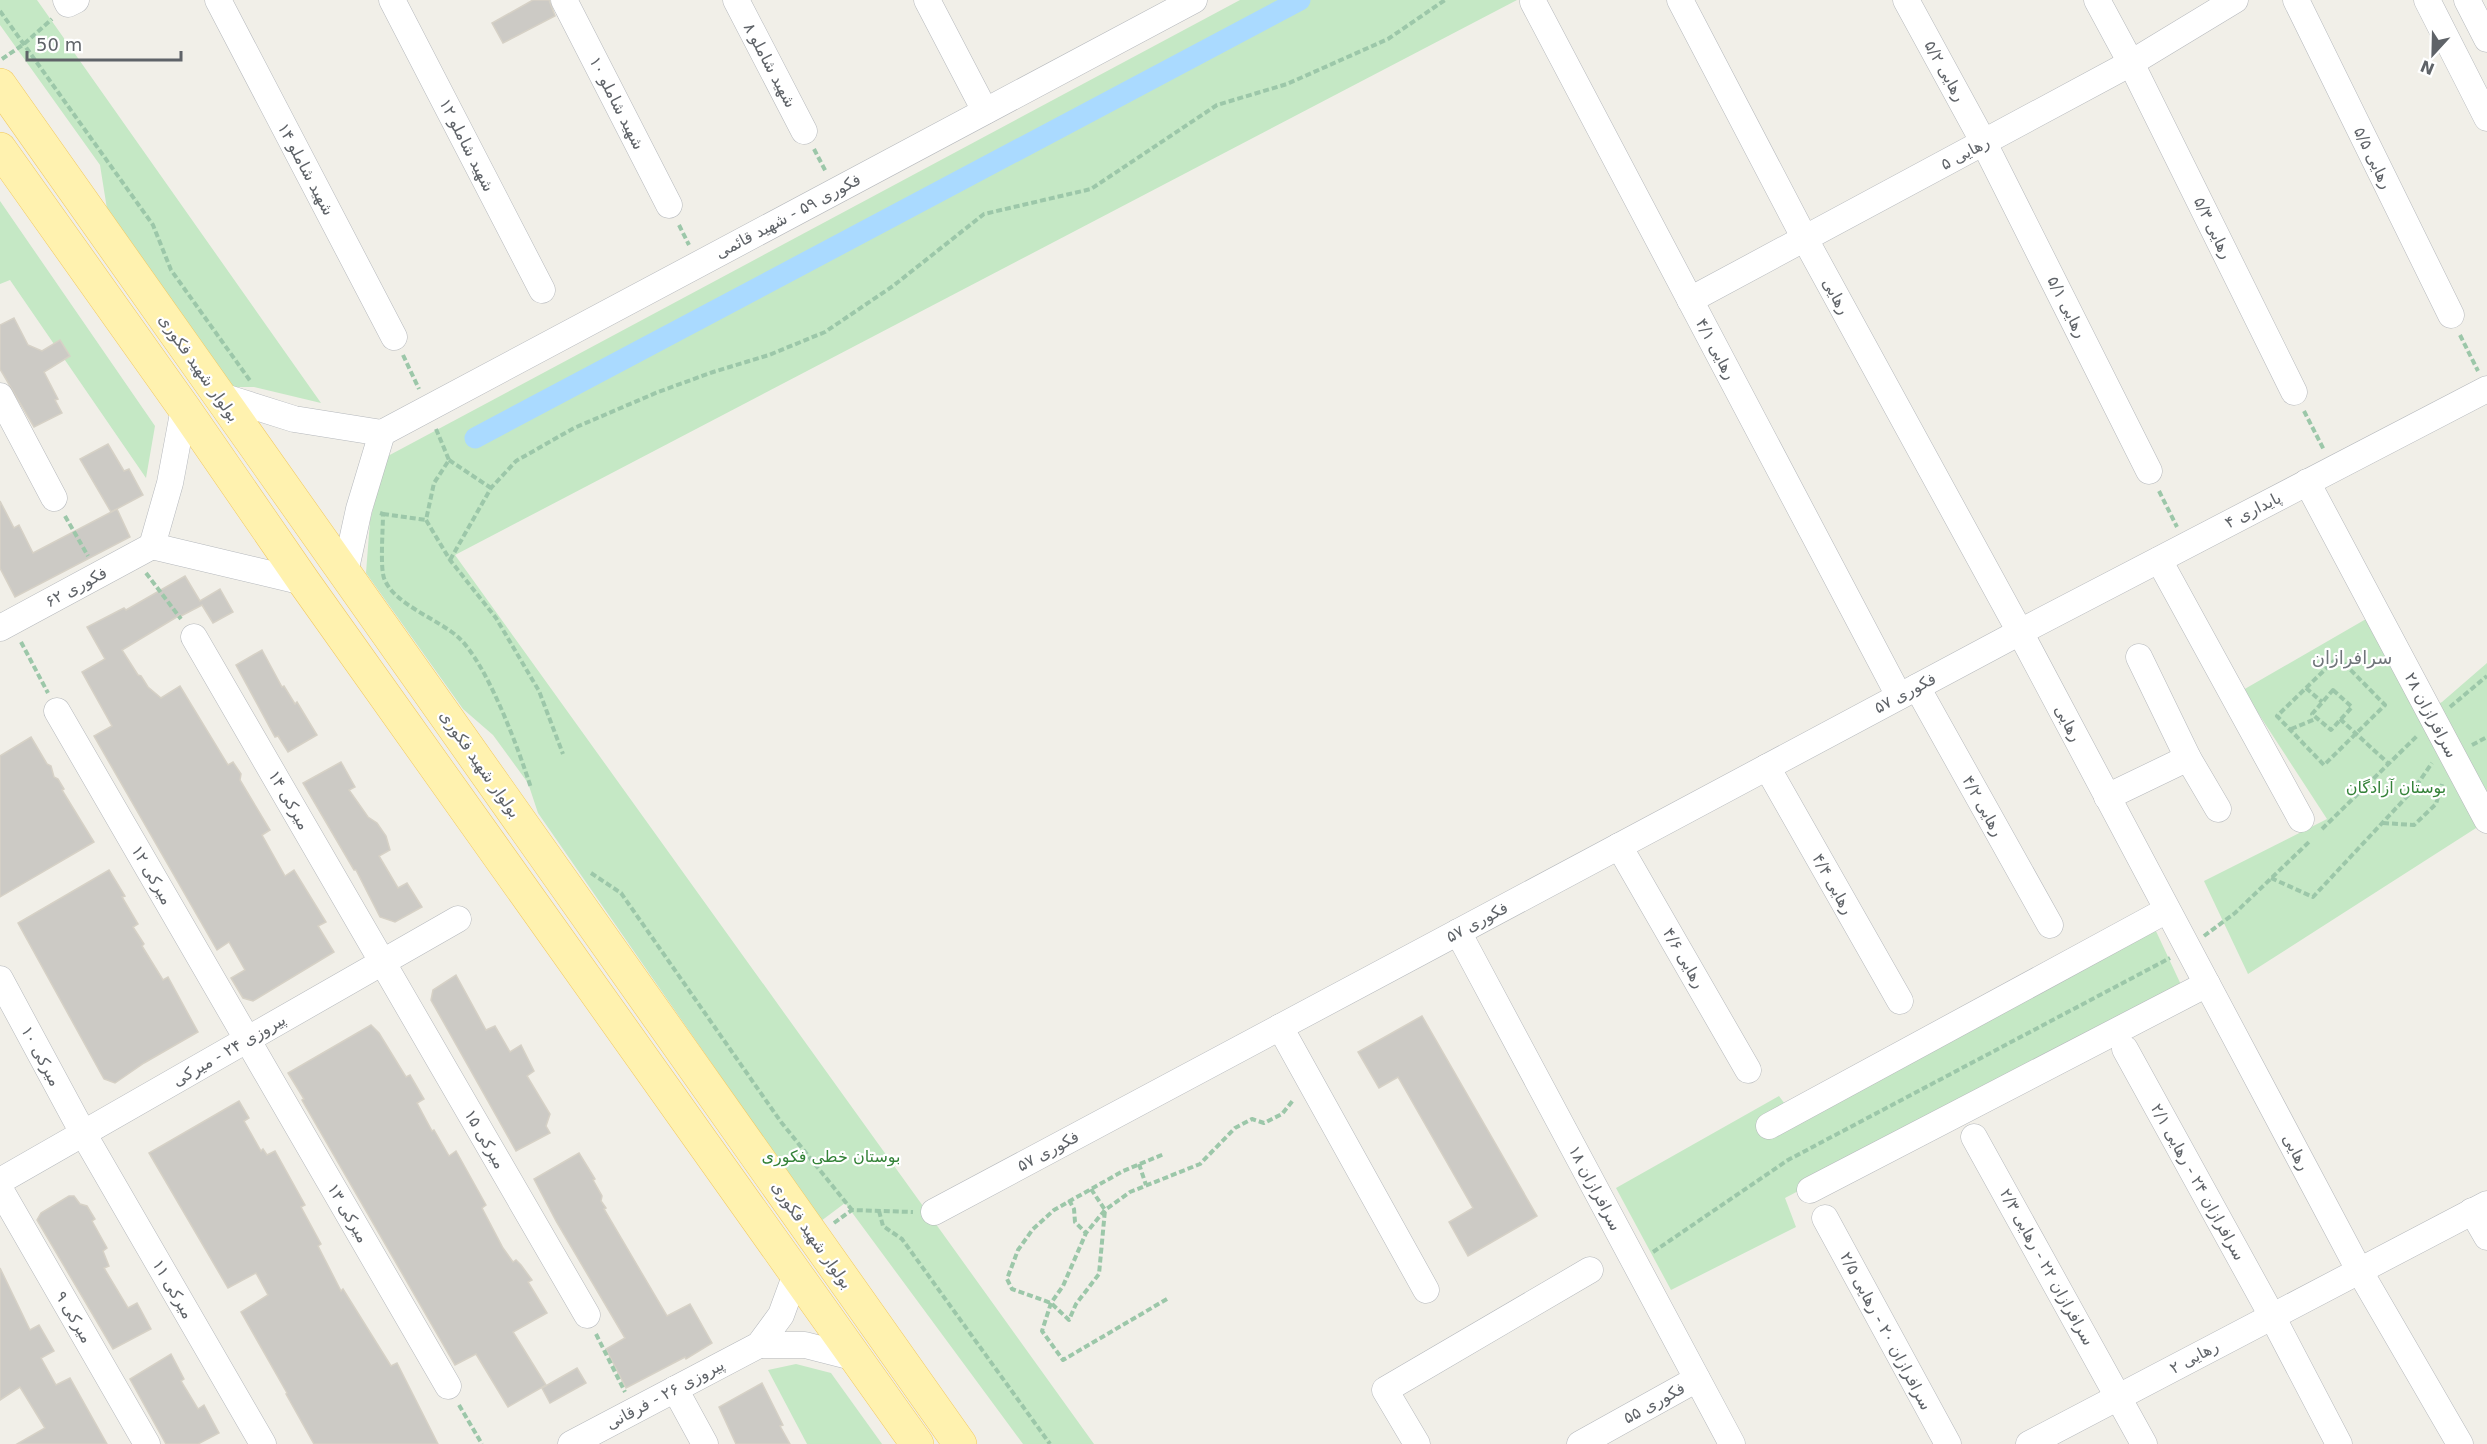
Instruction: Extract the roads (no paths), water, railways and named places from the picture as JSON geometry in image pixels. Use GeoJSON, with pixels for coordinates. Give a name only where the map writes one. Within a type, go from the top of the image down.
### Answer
{"type":"FeatureCollection","features":[{"type":"Feature","properties":{"kind":"main road","name":"بولوار شهید فکوری"},"geometry":{"type":"LineString","coordinates":[[0,85],[960,1444]]}},
{"type":"Feature","properties":{"kind":"main road"},"geometry":{"type":"LineString","coordinates":[[0,149],[304,582],[916,1444]]}},
{"type":"Feature","properties":{"kind":"street","name":"شهید شاملو ۱۴"},"geometry":{"type":"LineString","coordinates":[[218,0],[394,337]]}},
{"type":"Feature","properties":{"kind":"street","name":"شهید شاملو ۱۲"},"geometry":{"type":"LineString","coordinates":[[392,0],[542,290]]}},
{"type":"Feature","properties":{"kind":"street","name":"شهید شاملو ۱۰"},"geometry":{"type":"LineString","coordinates":[[564,0],[669,205]]}},
{"type":"Feature","properties":{"kind":"street","name":"شهید شاملو ۸"},"geometry":{"type":"LineString","coordinates":[[736,0],[804,131]]}},
{"type":"Feature","properties":{"kind":"street"},"geometry":{"type":"LineString","coordinates":[[927,0],[985,111]]}},
{"type":"Feature","properties":{"kind":"street","name":"فکوری ۵۹ - شهید قائمی"},"geometry":{"type":"LineString","coordinates":[[382,433],[1194,0]]}},
{"type":"Feature","properties":{"kind":"street","name":"رهایی"},"geometry":{"type":"LineString","coordinates":[[1680,0],[1805,239],[2020,632],[2359,1270],[2460,1444]]}},
{"type":"Feature","properties":{"kind":"street","name":"رهایی ۵/۲"},"geometry":{"type":"LineString","coordinates":[[1906,0],[1984,142]]}},
{"type":"Feature","properties":{"kind":"street","name":"رهایی ۵/۳"},"geometry":{"type":"LineString","coordinates":[[2097,0],[2131,63],[2294,392]]}},
{"type":"Feature","properties":{"kind":"street","name":"رهایی ۵"},"geometry":{"type":"LineString","coordinates":[[1690,300],[2131,63],[2235,0]]}},
{"type":"Feature","properties":{"kind":"street","name":"رهایی ۵/۵"},"geometry":{"type":"LineString","coordinates":[[2296,0],[2451,315]]}},
{"type":"Feature","properties":{"kind":"street"},"geometry":{"type":"LineString","coordinates":[[2427,0],[2487,118]]}},
{"type":"Feature","properties":{"kind":"street"},"geometry":{"type":"LineString","coordinates":[[2467,0],[2487,39]]}},
{"type":"Feature","properties":{"kind":"street","name":"رهایی ۴/۱"},"geometry":{"type":"LineString","coordinates":[[1533,2],[1690,300],[1908,692]]}},
{"type":"Feature","properties":{"kind":"street","name":"رهایی ۵/۱"},"geometry":{"type":"LineString","coordinates":[[1984,142],[2149,471]]}},
{"type":"Feature","properties":{"kind":"street","name":"پایداری ۴"},"geometry":{"type":"LineString","coordinates":[[2020,632],[2487,389]]}},
{"type":"Feature","properties":{"kind":"street"},"geometry":{"type":"LineString","coordinates":[[218,395],[294,419],[382,433],[371,511],[345,573]]}},
{"type":"Feature","properties":{"kind":"street"},"geometry":{"type":"LineString","coordinates":[[0,396],[54,498]]}},
{"type":"Feature","properties":{"kind":"street"},"geometry":{"type":"LineString","coordinates":[[184,408],[170,483],[143,551],[304,582]]}},
{"type":"Feature","properties":{"kind":"street","name":"سرافرازان ۲۸"},"geometry":{"type":"LineString","coordinates":[[2307,482],[2487,820]]}},
{"type":"Feature","properties":{"kind":"street","name":"فکوری ۶۲"},"geometry":{"type":"LineString","coordinates":[[5,625],[143,551]]}},
{"type":"Feature","properties":{"kind":"street"},"geometry":{"type":"LineString","coordinates":[[2159,560],[2301,819]]}},
{"type":"Feature","properties":{"kind":"street","name":"فکوری ۵۷"},"geometry":{"type":"LineString","coordinates":[[934,1212],[2020,632]]}},
{"type":"Feature","properties":{"kind":"street","name":"میرکی ۱۴"},"geometry":{"type":"LineString","coordinates":[[194,637],[383,962]]}},
{"type":"Feature","properties":{"kind":"street"},"geometry":{"type":"LineString","coordinates":[[2139,657],[2188,758],[2218,809]]}},
{"type":"Feature","properties":{"kind":"street","name":"رهایی ۴/۲"},"geometry":{"type":"LineString","coordinates":[[1908,692],[2049,925]]}},
{"type":"Feature","properties":{"kind":"street","name":"میرکی ۱۲"},"geometry":{"type":"LineString","coordinates":[[57,711],[247,1040]]}},
{"type":"Feature","properties":{"kind":"street"},"geometry":{"type":"LineString","coordinates":[[2107,797],[2188,758]]}},
{"type":"Feature","properties":{"kind":"street","name":"رهایی ۴/۴"},"geometry":{"type":"LineString","coordinates":[[1767,767],[1900,1001]]}},
{"type":"Feature","properties":{"kind":"street","name":"رهایی ۴/۶"},"geometry":{"type":"LineString","coordinates":[[1619,846],[1748,1070]]}},
{"type":"Feature","properties":{"kind":"street"},"geometry":{"type":"LineString","coordinates":[[1769,1126],[2168,910]]}},
{"type":"Feature","properties":{"kind":"street","name":"پیروزی ۲۴ - میرکی"},"geometry":{"type":"LineString","coordinates":[[0,1181],[458,919]]}},
{"type":"Feature","properties":{"kind":"street","name":"سرافرازان ۱۸"},"geometry":{"type":"LineString","coordinates":[[1458,932],[1732,1444]]}},
{"type":"Feature","properties":{"kind":"street","name":"میرکی ۱۵"},"geometry":{"type":"LineString","coordinates":[[383,962],[587,1315]]}},
{"type":"Feature","properties":{"kind":"street","name":"میرکی ۱۰"},"geometry":{"type":"LineString","coordinates":[[0,979],[82,1133]]}},
{"type":"Feature","properties":{"kind":"street"},"geometry":{"type":"LineString","coordinates":[[1810,1190],[2207,984]]}},
{"type":"Feature","properties":{"kind":"street"},"geometry":{"type":"LineString","coordinates":[[1280,1027],[1426,1290]]}},
{"type":"Feature","properties":{"kind":"street","name":"میرکی ۱۳"},"geometry":{"type":"LineString","coordinates":[[247,1040],[448,1386]]}},
{"type":"Feature","properties":{"kind":"street","name":"سرافرازان ۲۴ - رهایی ۲/۱"},"geometry":{"type":"LineString","coordinates":[[2125,1049],[2272,1316],[2338,1444]]}},
{"type":"Feature","properties":{"kind":"street","name":"میرکی ۱۱"},"geometry":{"type":"LineString","coordinates":[[82,1133],[263,1444]]}},
{"type":"Feature","properties":{"kind":"street","name":"سرافرازان ۲۲ - رهایی ۲/۳"},"geometry":{"type":"LineString","coordinates":[[1974,1137],[2144,1444]]}},
{"type":"Feature","properties":{"kind":"street","name":"میرکی ۹"},"geometry":{"type":"LineString","coordinates":[[0,1189],[147,1444]]}},
{"type":"Feature","properties":{"kind":"street"},"geometry":{"type":"LineString","coordinates":[[2480,1208],[2487,1237]]}},
{"type":"Feature","properties":{"kind":"street","name":"رهایی ۲"},"geometry":{"type":"LineString","coordinates":[[2029,1444],[2480,1208]]}},
{"type":"Feature","properties":{"kind":"street","name":"سرافرازان ۲۰ - رهایی ۲/۵"},"geometry":{"type":"LineString","coordinates":[[1825,1218],[1948,1444]]}},
{"type":"Feature","properties":{"kind":"street"},"geometry":{"type":"LineString","coordinates":[[1417,1444],[1385,1390],[1590,1270]]}},
{"type":"Feature","properties":{"kind":"street"},"geometry":{"type":"LineString","coordinates":[[759,1345],[781,1314],[796,1274]]}},
{"type":"Feature","properties":{"kind":"street"},"geometry":{"type":"LineString","coordinates":[[759,1345],[805,1345],[856,1358]]}},
{"type":"Feature","properties":{"kind":"street","name":"پیروزی ۲۶ - فرقانی"},"geometry":{"type":"LineString","coordinates":[[571,1444],[759,1345]]}},
{"type":"Feature","properties":{"kind":"street","name":"فکوری ۵۵"},"geometry":{"type":"LineString","coordinates":[[1580,1444],[1697,1379]]}},
{"type":"Feature","properties":{"kind":"street"},"geometry":{"type":"LineString","coordinates":[[675,1389],[705,1444]]}},
{"type":"Feature","properties":{"kind":"waterway"},"geometry":{"type":"LineString","coordinates":[[475,438],[1300,0]]}},
{"type":"Feature","properties":{"kind":"district","name":"سرافرازان"},"geometry":{"type":"Point","coordinates":[2352,657]}},
{"type":"Feature","properties":{"kind":"park label","name":"بوستان آزادگان"},"geometry":{"type":"Point","coordinates":[2396,787]}},
{"type":"Feature","properties":{"kind":"park label","name":"بوستان خطی فکوری"},"geometry":{"type":"Point","coordinates":[831,1156]}}]}
